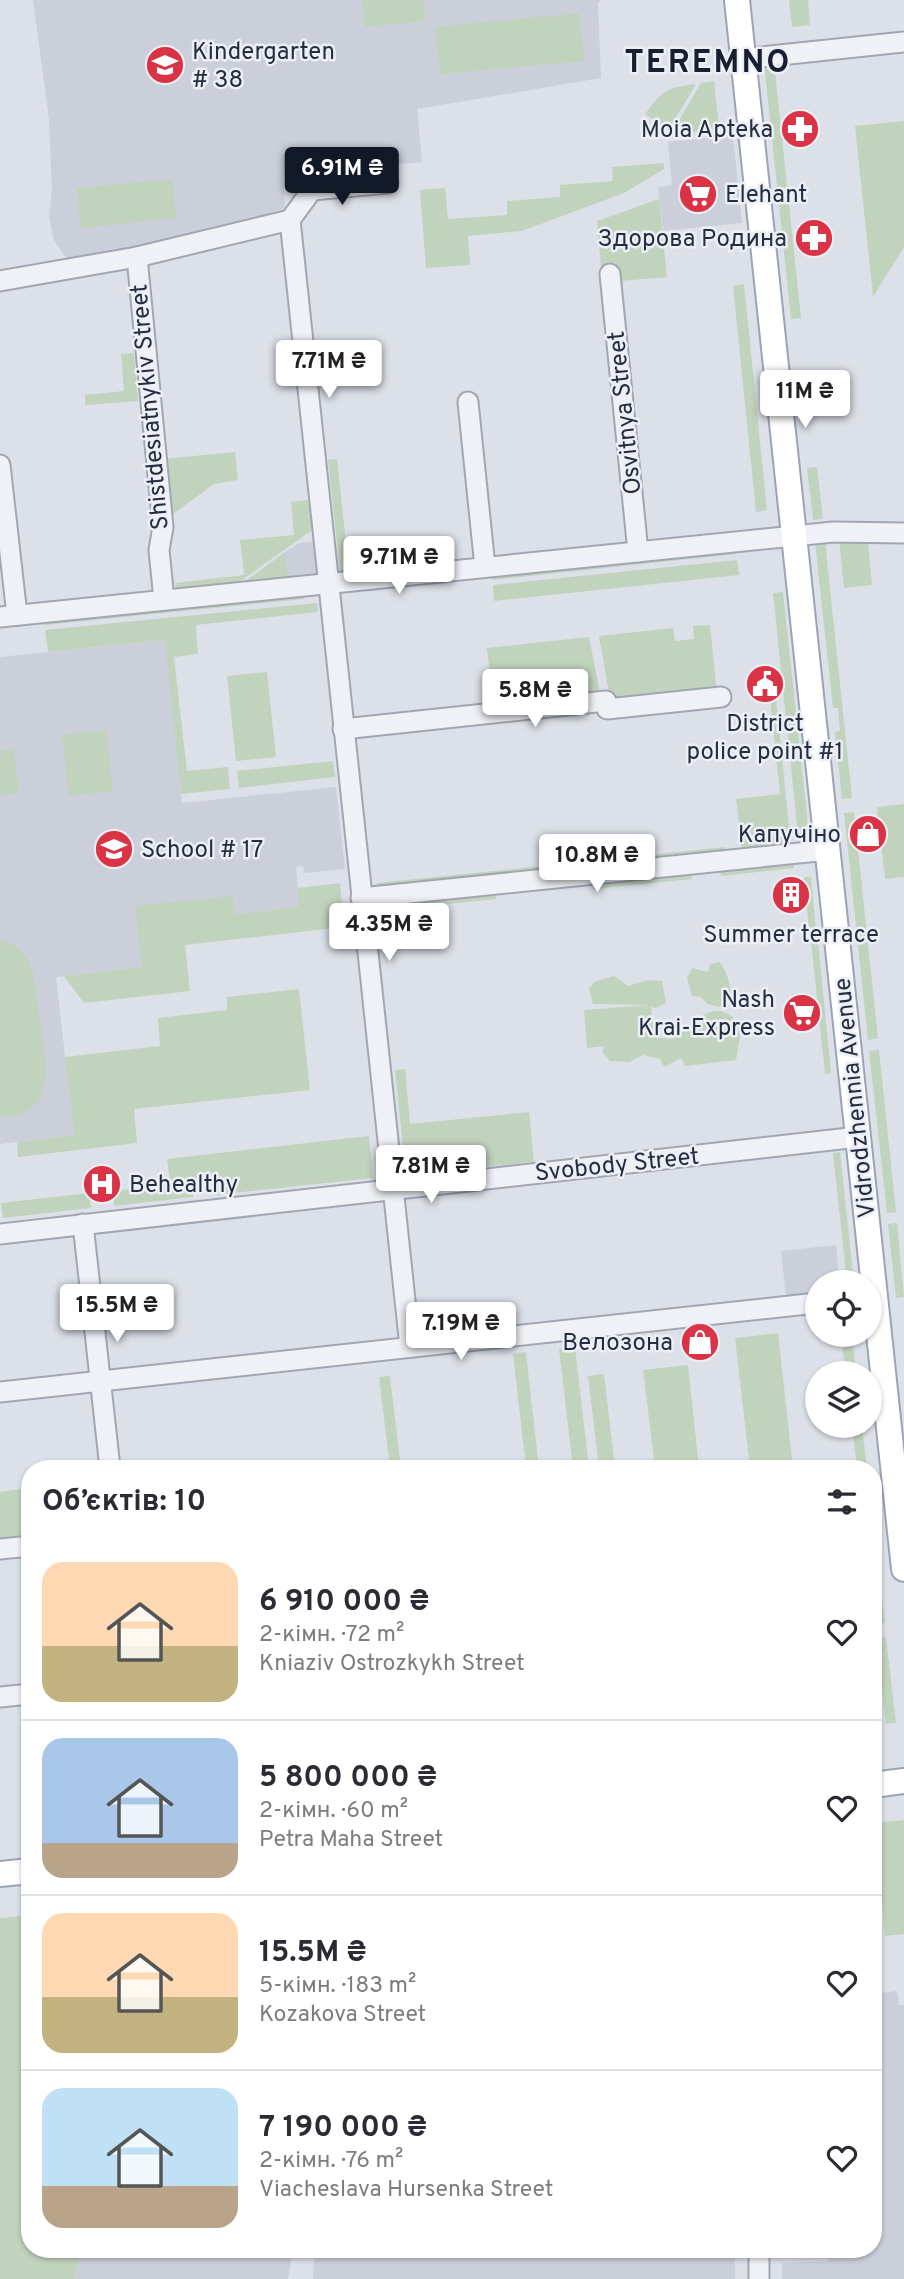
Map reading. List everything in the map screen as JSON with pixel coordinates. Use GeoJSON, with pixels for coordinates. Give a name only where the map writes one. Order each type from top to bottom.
{"type":"FeatureCollection","features":[{"type":"Feature","properties":{"kind":"main road","name":"Vidrodzhennia Avenue"},"geometry":{"type":"LineString","coordinates":[[737,0],[858,1137],[870,1270]]}},
{"type":"Feature","properties":{"kind":"main road","name":"Vidrodzhennia Avenue"},"geometry":{"type":"LineString","coordinates":[[878,1347],[904,1569]]}},
{"type":"Feature","properties":{"kind":"main road"},"geometry":{"type":"LineString","coordinates":[[882,1783],[904,1781]]}},
{"type":"Feature","properties":{"kind":"main road"},"geometry":{"type":"LineString","coordinates":[[0,1874],[21,1872]]}},
{"type":"Feature","properties":{"kind":"street"},"geometry":{"type":"LineString","coordinates":[[742,59],[904,42]]}},
{"type":"Feature","properties":{"kind":"street"},"geometry":{"type":"LineString","coordinates":[[0,281],[136,257],[290,220],[312,190],[388,183]]}},
{"type":"Feature","properties":{"kind":"street"},"geometry":{"type":"LineString","coordinates":[[290,220],[410,1347]]}},
{"type":"Feature","properties":{"kind":"street","name":"Shistdesiatnykiv Street"},"geometry":{"type":"LineString","coordinates":[[136,257],[163,527],[159,550],[164,600]]}},
{"type":"Feature","properties":{"kind":"street","name":"Osvitnya Street"},"geometry":{"type":"LineString","coordinates":[[610,274],[638,552]]}},
{"type":"Feature","properties":{"kind":"street"},"geometry":{"type":"LineString","coordinates":[[468,402],[485,567]]}},
{"type":"Feature","properties":{"kind":"street"},"geometry":{"type":"LineString","coordinates":[[0,466],[8,616],[832,532],[904,533]]}},
{"type":"Feature","properties":{"kind":"street"},"geometry":{"type":"LineString","coordinates":[[343,729],[606,701],[607,709],[721,697]]}},
{"type":"Feature","properties":{"kind":"street"},"geometry":{"type":"LineString","coordinates":[[361,898],[828,850]]}},
{"type":"Feature","properties":{"kind":"street","name":"Svobody Street"},"geometry":{"type":"LineString","coordinates":[[0,1234],[858,1137]]}},
{"type":"Feature","properties":{"kind":"street"},"geometry":{"type":"LineString","coordinates":[[83,1224],[109,1460]]}},
{"type":"Feature","properties":{"kind":"street"},"geometry":{"type":"LineString","coordinates":[[0,1392],[805,1304]]}},
{"type":"Feature","properties":{"kind":"street"},"geometry":{"type":"LineString","coordinates":[[0,1549],[21,1547]]}},
{"type":"Feature","properties":{"kind":"street"},"geometry":{"type":"LineString","coordinates":[[0,1697],[21,1695]]}},
{"type":"Feature","properties":{"kind":"street"},"geometry":{"type":"LineString","coordinates":[[759,2258],[759,2279]]}},
{"type":"Feature","properties":{"kind":"shaded area"},"geometry":{"type":"Polygon","coordinates":[[[33,0],[601,0],[598,3],[601,78],[417,109],[422,162],[283,175],[285,208],[206,235],[68,260],[54,241],[49,217],[52,190],[49,119],[33,0]]]}},
{"type":"Feature","properties":{"kind":"shaded area"},"geometry":{"type":"Polygon","coordinates":[[[733,135],[742,223],[663,231],[658,187],[672,185],[668,142],[733,135]]]}},
{"type":"Feature","properties":{"kind":"shaded area"},"geometry":{"type":"Polygon","coordinates":[[[313,541],[317,578],[288,582],[285,552],[299,543],[313,541]]]}},
{"type":"Feature","properties":{"kind":"shaded area","name":"School # 17"},"geometry":{"type":"Polygon","coordinates":[[[166,640],[182,803],[336,787],[345,869],[304,873],[303,866],[296,867],[300,907],[235,914],[233,896],[142,967],[56,977],[74,1135],[0,1144],[0,657],[166,640]]]}},
{"type":"Feature","properties":{"kind":"shaded area"},"geometry":{"type":"Polygon","coordinates":[[[836,1245],[839,1270],[805,1270],[805,1294],[786,1296],[781,1251],[836,1245]]]}},
{"type":"Feature","properties":{"kind":"shaded area"},"geometry":{"type":"Polygon","coordinates":[[[897,1991],[899,2005],[904,2005],[904,2279],[782,2279],[782,2263],[828,2261],[828,2258],[882,2258],[882,1993],[897,1991]]]}},
{"type":"Feature","properties":{"kind":"shaded area"},"geometry":{"type":"Polygon","coordinates":[[[78,2258],[292,2258],[288,2279],[75,2279],[78,2258]]]}},
{"type":"Feature","properties":{"kind":"shaded area"},"geometry":{"type":"Polygon","coordinates":[[[314,2258],[735,2258],[735,2279],[313,2279],[314,2258]]]}},
{"type":"Feature","properties":{"kind":"green space"},"geometry":{"type":"Polygon","coordinates":[[[362,0],[423,0],[425,21],[365,27],[362,0]]]}},
{"type":"Feature","properties":{"kind":"green space"},"geometry":{"type":"Polygon","coordinates":[[[789,0],[808,0],[810,25],[792,27],[789,0]]]}},
{"type":"Feature","properties":{"kind":"green space"},"geometry":{"type":"Polygon","coordinates":[[[579,13],[584,61],[440,74],[435,27],[579,13]]]}},
{"type":"Feature","properties":{"kind":"green space"},"geometry":{"type":"Polygon","coordinates":[[[774,62],[801,318],[791,319],[764,63],[774,62]]]}},
{"type":"Feature","properties":{"kind":"green space"},"geometry":{"type":"Polygon","coordinates":[[[714,81],[719,129],[671,134],[701,83],[714,81]]]}},
{"type":"Feature","properties":{"kind":"green space"},"geometry":{"type":"Polygon","coordinates":[[[696,84],[669,129],[645,114],[666,92],[696,84]]]}},
{"type":"Feature","properties":{"kind":"green space"},"geometry":{"type":"Polygon","coordinates":[[[904,121],[904,247],[873,297],[855,126],[904,121]]]}},
{"type":"Feature","properties":{"kind":"green space"},"geometry":{"type":"Polygon","coordinates":[[[664,163],[664,169],[624,193],[522,231],[468,236],[470,265],[426,268],[420,190],[445,188],[448,219],[507,215],[507,201],[560,197],[560,185],[613,181],[612,167],[664,163]]]}},
{"type":"Feature","properties":{"kind":"green space"},"geometry":{"type":"Polygon","coordinates":[[[172,179],[176,218],[80,228],[77,188],[172,179]]]}},
{"type":"Feature","properties":{"kind":"green space"},"geometry":{"type":"Polygon","coordinates":[[[659,199],[667,277],[620,281],[619,265],[601,267],[597,221],[659,199]]]}},
{"type":"Feature","properties":{"kind":"green space"},"geometry":{"type":"Polygon","coordinates":[[[744,284],[767,510],[756,512],[733,286],[744,284]]]}},
{"type":"Feature","properties":{"kind":"green space"},"geometry":{"type":"Polygon","coordinates":[[[134,353],[138,401],[85,405],[85,395],[124,391],[121,354],[134,353]]]}},
{"type":"Feature","properties":{"kind":"green space"},"geometry":{"type":"Polygon","coordinates":[[[235,452],[238,480],[214,484],[169,517],[163,459],[235,452]]]}},
{"type":"Feature","properties":{"kind":"green space"},"geometry":{"type":"Polygon","coordinates":[[[337,459],[349,571],[340,572],[328,460],[337,459]]]}},
{"type":"Feature","properties":{"kind":"green space"},"geometry":{"type":"Polygon","coordinates":[[[817,467],[823,519],[813,520],[807,468],[817,467]]]}},
{"type":"Feature","properties":{"kind":"green space"},"geometry":{"type":"Polygon","coordinates":[[[309,500],[312,530],[238,583],[176,590],[175,583],[244,575],[240,540],[294,535],[291,502],[309,500]]]}},
{"type":"Feature","properties":{"kind":"green space"},"geometry":{"type":"Polygon","coordinates":[[[839,539],[868,540],[872,585],[844,588],[839,539]]]}},
{"type":"Feature","properties":{"kind":"green space"},"geometry":{"type":"Polygon","coordinates":[[[825,541],[852,798],[842,799],[835,732],[840,731],[838,708],[833,708],[815,542],[825,541]]]}},
{"type":"Feature","properties":{"kind":"green space"},"geometry":{"type":"Polygon","coordinates":[[[736,548],[736,554],[492,580],[491,574],[736,548]]]}},
{"type":"Feature","properties":{"kind":"green space"},"geometry":{"type":"Polygon","coordinates":[[[285,552],[288,578],[244,582],[285,552]]]}},
{"type":"Feature","properties":{"kind":"green space"},"geometry":{"type":"Polygon","coordinates":[[[737,560],[739,575],[494,601],[493,585],[737,560]]]}},
{"type":"Feature","properties":{"kind":"green space"},"geometry":{"type":"Polygon","coordinates":[[[783,592],[809,834],[798,835],[773,593],[783,592]]]}},
{"type":"Feature","properties":{"kind":"green space"},"geometry":{"type":"Polygon","coordinates":[[[303,593],[304,599],[44,625],[44,619],[303,593]]]}},
{"type":"Feature","properties":{"kind":"green space"},"geometry":{"type":"Polygon","coordinates":[[[317,603],[318,612],[196,625],[198,654],[174,657],[187,771],[228,767],[230,789],[181,794],[165,640],[48,652],[45,630],[317,603]]]}},
{"type":"Feature","properties":{"kind":"green space"},"geometry":{"type":"Polygon","coordinates":[[[710,625],[717,693],[611,704],[599,636],[673,628],[675,641],[694,639],[693,626],[710,625]]]}},
{"type":"Feature","properties":{"kind":"green space"},"geometry":{"type":"Polygon","coordinates":[[[589,637],[601,698],[494,709],[487,648],[589,637]]]}},
{"type":"Feature","properties":{"kind":"green space"},"geometry":{"type":"Polygon","coordinates":[[[267,672],[276,757],[236,761],[227,676],[267,672]]]}},
{"type":"Feature","properties":{"kind":"green space"},"geometry":{"type":"Polygon","coordinates":[[[770,697],[776,697],[791,847],[742,851],[736,799],[780,794],[770,697]]]}},
{"type":"Feature","properties":{"kind":"green space"},"geometry":{"type":"Polygon","coordinates":[[[106,730],[113,791],[69,796],[62,735],[106,730]]]}},
{"type":"Feature","properties":{"kind":"green space"},"geometry":{"type":"Polygon","coordinates":[[[14,749],[19,793],[0,795],[0,751],[14,749]]]}},
{"type":"Feature","properties":{"kind":"green space"},"geometry":{"type":"Polygon","coordinates":[[[333,761],[335,777],[239,788],[237,771],[333,761]]]}},
{"type":"Feature","properties":{"kind":"green space"},"geometry":{"type":"Polygon","coordinates":[[[904,804],[904,877],[885,879],[877,807],[904,804]]]}},
{"type":"Feature","properties":{"kind":"green space"},"geometry":{"type":"Polygon","coordinates":[[[854,812],[878,1038],[868,1040],[844,813],[854,812]]]}},
{"type":"Feature","properties":{"kind":"green space"},"geometry":{"type":"Polygon","coordinates":[[[725,847],[726,853],[377,889],[377,883],[725,847]]]}},
{"type":"Feature","properties":{"kind":"green space"},"geometry":{"type":"Polygon","coordinates":[[[793,859],[794,868],[721,876],[720,867],[793,859]]]}},
{"type":"Feature","properties":{"kind":"green space"},"geometry":{"type":"Polygon","coordinates":[[[691,870],[692,879],[593,889],[593,880],[691,870]]]}},
{"type":"Feature","properties":{"kind":"green space"},"geometry":{"type":"Polygon","coordinates":[[[804,877],[811,877],[816,930],[809,930],[804,877]]]}},
{"type":"Feature","properties":{"kind":"green space"},"geometry":{"type":"Polygon","coordinates":[[[340,883],[344,927],[185,945],[190,991],[84,1003],[64,976],[142,967],[135,906],[233,896],[235,914],[299,907],[298,888],[340,883]]]}},
{"type":"Feature","properties":{"kind":"green space"},"geometry":{"type":"Polygon","coordinates":[[[495,891],[496,899],[372,912],[371,904],[495,891]]]}},
{"type":"Feature","properties":{"kind":"green space"},"geometry":{"type":"Polygon","coordinates":[[[0,940],[21,951],[32,968],[44,1047],[45,1081],[41,1095],[33,1107],[20,1114],[0,1117],[0,940]]]}},
{"type":"Feature","properties":{"kind":"green space"},"geometry":{"type":"Polygon","coordinates":[[[811,941],[818,941],[831,1073],[825,1074],[811,941]]]}},
{"type":"Feature","properties":{"kind":"green space"},"geometry":{"type":"Polygon","coordinates":[[[719,962],[727,974],[731,1001],[719,1007],[707,1004],[701,997],[692,996],[687,978],[692,968],[708,972],[710,964],[719,962]]]}},
{"type":"Feature","properties":{"kind":"green space"},"geometry":{"type":"Polygon","coordinates":[[[614,976],[628,986],[648,980],[662,981],[666,1003],[656,1008],[651,1007],[654,1037],[673,1039],[707,1013],[723,1012],[731,1016],[741,1030],[736,1060],[685,1066],[681,1058],[664,1067],[660,1059],[643,1055],[629,1062],[610,1061],[602,1052],[605,1046],[587,1048],[584,1010],[648,1005],[593,1004],[589,989],[594,982],[614,976]]]}},
{"type":"Feature","properties":{"kind":"green space"},"geometry":{"type":"Polygon","coordinates":[[[299,989],[310,1090],[134,1109],[137,1143],[18,1157],[17,1142],[74,1135],[65,1057],[160,1046],[158,1018],[227,1010],[227,997],[299,989]]]}},
{"type":"Feature","properties":{"kind":"green space"},"geometry":{"type":"Polygon","coordinates":[[[879,1050],[896,1212],[887,1213],[869,1051],[879,1050]]]}},
{"type":"Feature","properties":{"kind":"green space"},"geometry":{"type":"Polygon","coordinates":[[[405,1069],[410,1124],[529,1112],[534,1162],[415,1174],[405,1167],[395,1070],[405,1069]]]}},
{"type":"Feature","properties":{"kind":"green space"},"geometry":{"type":"Polygon","coordinates":[[[369,1136],[373,1178],[215,1195],[214,1188],[193,1191],[193,1197],[114,1206],[113,1191],[170,1184],[167,1159],[369,1136]]]}},
{"type":"Feature","properties":{"kind":"green space"},"geometry":{"type":"Polygon","coordinates":[[[840,1152],[853,1270],[846,1270],[833,1153],[840,1152]]]}},
{"type":"Feature","properties":{"kind":"green space"},"geometry":{"type":"Polygon","coordinates":[[[89,1193],[91,1208],[3,1218],[1,1203],[89,1193]]]}},
{"type":"Feature","properties":{"kind":"green space"},"geometry":{"type":"Polygon","coordinates":[[[897,1223],[904,1297],[896,1298],[888,1224],[897,1223]]]}},
{"type":"Feature","properties":{"kind":"green space"},"geometry":{"type":"Polygon","coordinates":[[[778,1333],[792,1460],[749,1460],[735,1338],[778,1333]]]}},
{"type":"Feature","properties":{"kind":"green space"},"geometry":{"type":"Polygon","coordinates":[[[575,1347],[588,1460],[572,1460],[559,1349],[575,1347]]]}},
{"type":"Feature","properties":{"kind":"green space"},"geometry":{"type":"Polygon","coordinates":[[[843,1347],[853,1347],[855,1361],[844,1361],[843,1347]]]}},
{"type":"Feature","properties":{"kind":"green space"},"geometry":{"type":"Polygon","coordinates":[[[526,1352],[538,1460],[525,1460],[513,1354],[526,1352]]]}},
{"type":"Feature","properties":{"kind":"green space"},"geometry":{"type":"Polygon","coordinates":[[[688,1365],[698,1460],[654,1460],[643,1370],[688,1365]]]}},
{"type":"Feature","properties":{"kind":"green space"},"geometry":{"type":"Polygon","coordinates":[[[604,1374],[614,1460],[598,1460],[588,1376],[604,1374]]]}},
{"type":"Feature","properties":{"kind":"green space"},"geometry":{"type":"Polygon","coordinates":[[[390,1376],[400,1460],[389,1460],[379,1377],[390,1376]]]}},
{"type":"Feature","properties":{"kind":"green space"},"geometry":{"type":"Polygon","coordinates":[[[853,1438],[863,1438],[866,1460],[856,1460],[853,1438]]]}},
{"type":"Feature","properties":{"kind":"green space"},"geometry":{"type":"Polygon","coordinates":[[[21,1489],[21,1542],[0,1544],[0,1492],[21,1489]]]}},
{"type":"Feature","properties":{"kind":"green space"},"geometry":{"type":"Polygon","coordinates":[[[882,1600],[885,1623],[882,1624],[882,1600]]]}},
{"type":"Feature","properties":{"kind":"green space"},"geometry":{"type":"Polygon","coordinates":[[[882,1637],[886,1637],[896,1723],[886,1724],[882,1690],[882,1637]]]}},
{"type":"Feature","properties":{"kind":"green space"},"geometry":{"type":"Polygon","coordinates":[[[904,1820],[904,1934],[885,1936],[882,1902],[882,1822],[904,1820]]]}},
{"type":"Feature","properties":{"kind":"green space"},"geometry":{"type":"Polygon","coordinates":[[[21,1916],[21,2258],[78,2258],[75,2279],[0,2279],[0,1918],[21,1916]]]}},
{"type":"Feature","properties":{"kind":"place","name":"Kindergarten # 38"},"geometry":{"type":"Point","coordinates":[165,65]}},
{"type":"Feature","properties":{"kind":"place","name":"Moia Apteka"},"geometry":{"type":"Point","coordinates":[800,129]}},
{"type":"Feature","properties":{"kind":"place","name":"Elehant"},"geometry":{"type":"Point","coordinates":[698,194]}},
{"type":"Feature","properties":{"kind":"place","name":"Здорова Родина"},"geometry":{"type":"Point","coordinates":[814,238]}},
{"type":"Feature","properties":{"kind":"place","name":"District police point #1"},"geometry":{"type":"Point","coordinates":[765,684]}},
{"type":"Feature","properties":{"kind":"place","name":"Капучіно"},"geometry":{"type":"Point","coordinates":[868,834]}},
{"type":"Feature","properties":{"kind":"place","name":"School # 17"},"geometry":{"type":"Point","coordinates":[114,849]}},
{"type":"Feature","properties":{"kind":"place","name":"Summer terrace"},"geometry":{"type":"Point","coordinates":[791,895]}},
{"type":"Feature","properties":{"kind":"place","name":"Nash Krai-Express"},"geometry":{"type":"Point","coordinates":[802,1013]}},
{"type":"Feature","properties":{"kind":"place","name":"Behealthy"},"geometry":{"type":"Point","coordinates":[102,1184]}},
{"type":"Feature","properties":{"kind":"place","name":"Велозона"},"geometry":{"type":"Point","coordinates":[700,1342]}},
{"type":"Feature","properties":{"kind":"district","name":"TEREMNO"},"geometry":{"type":"Point","coordinates":[708,61]}}]}
